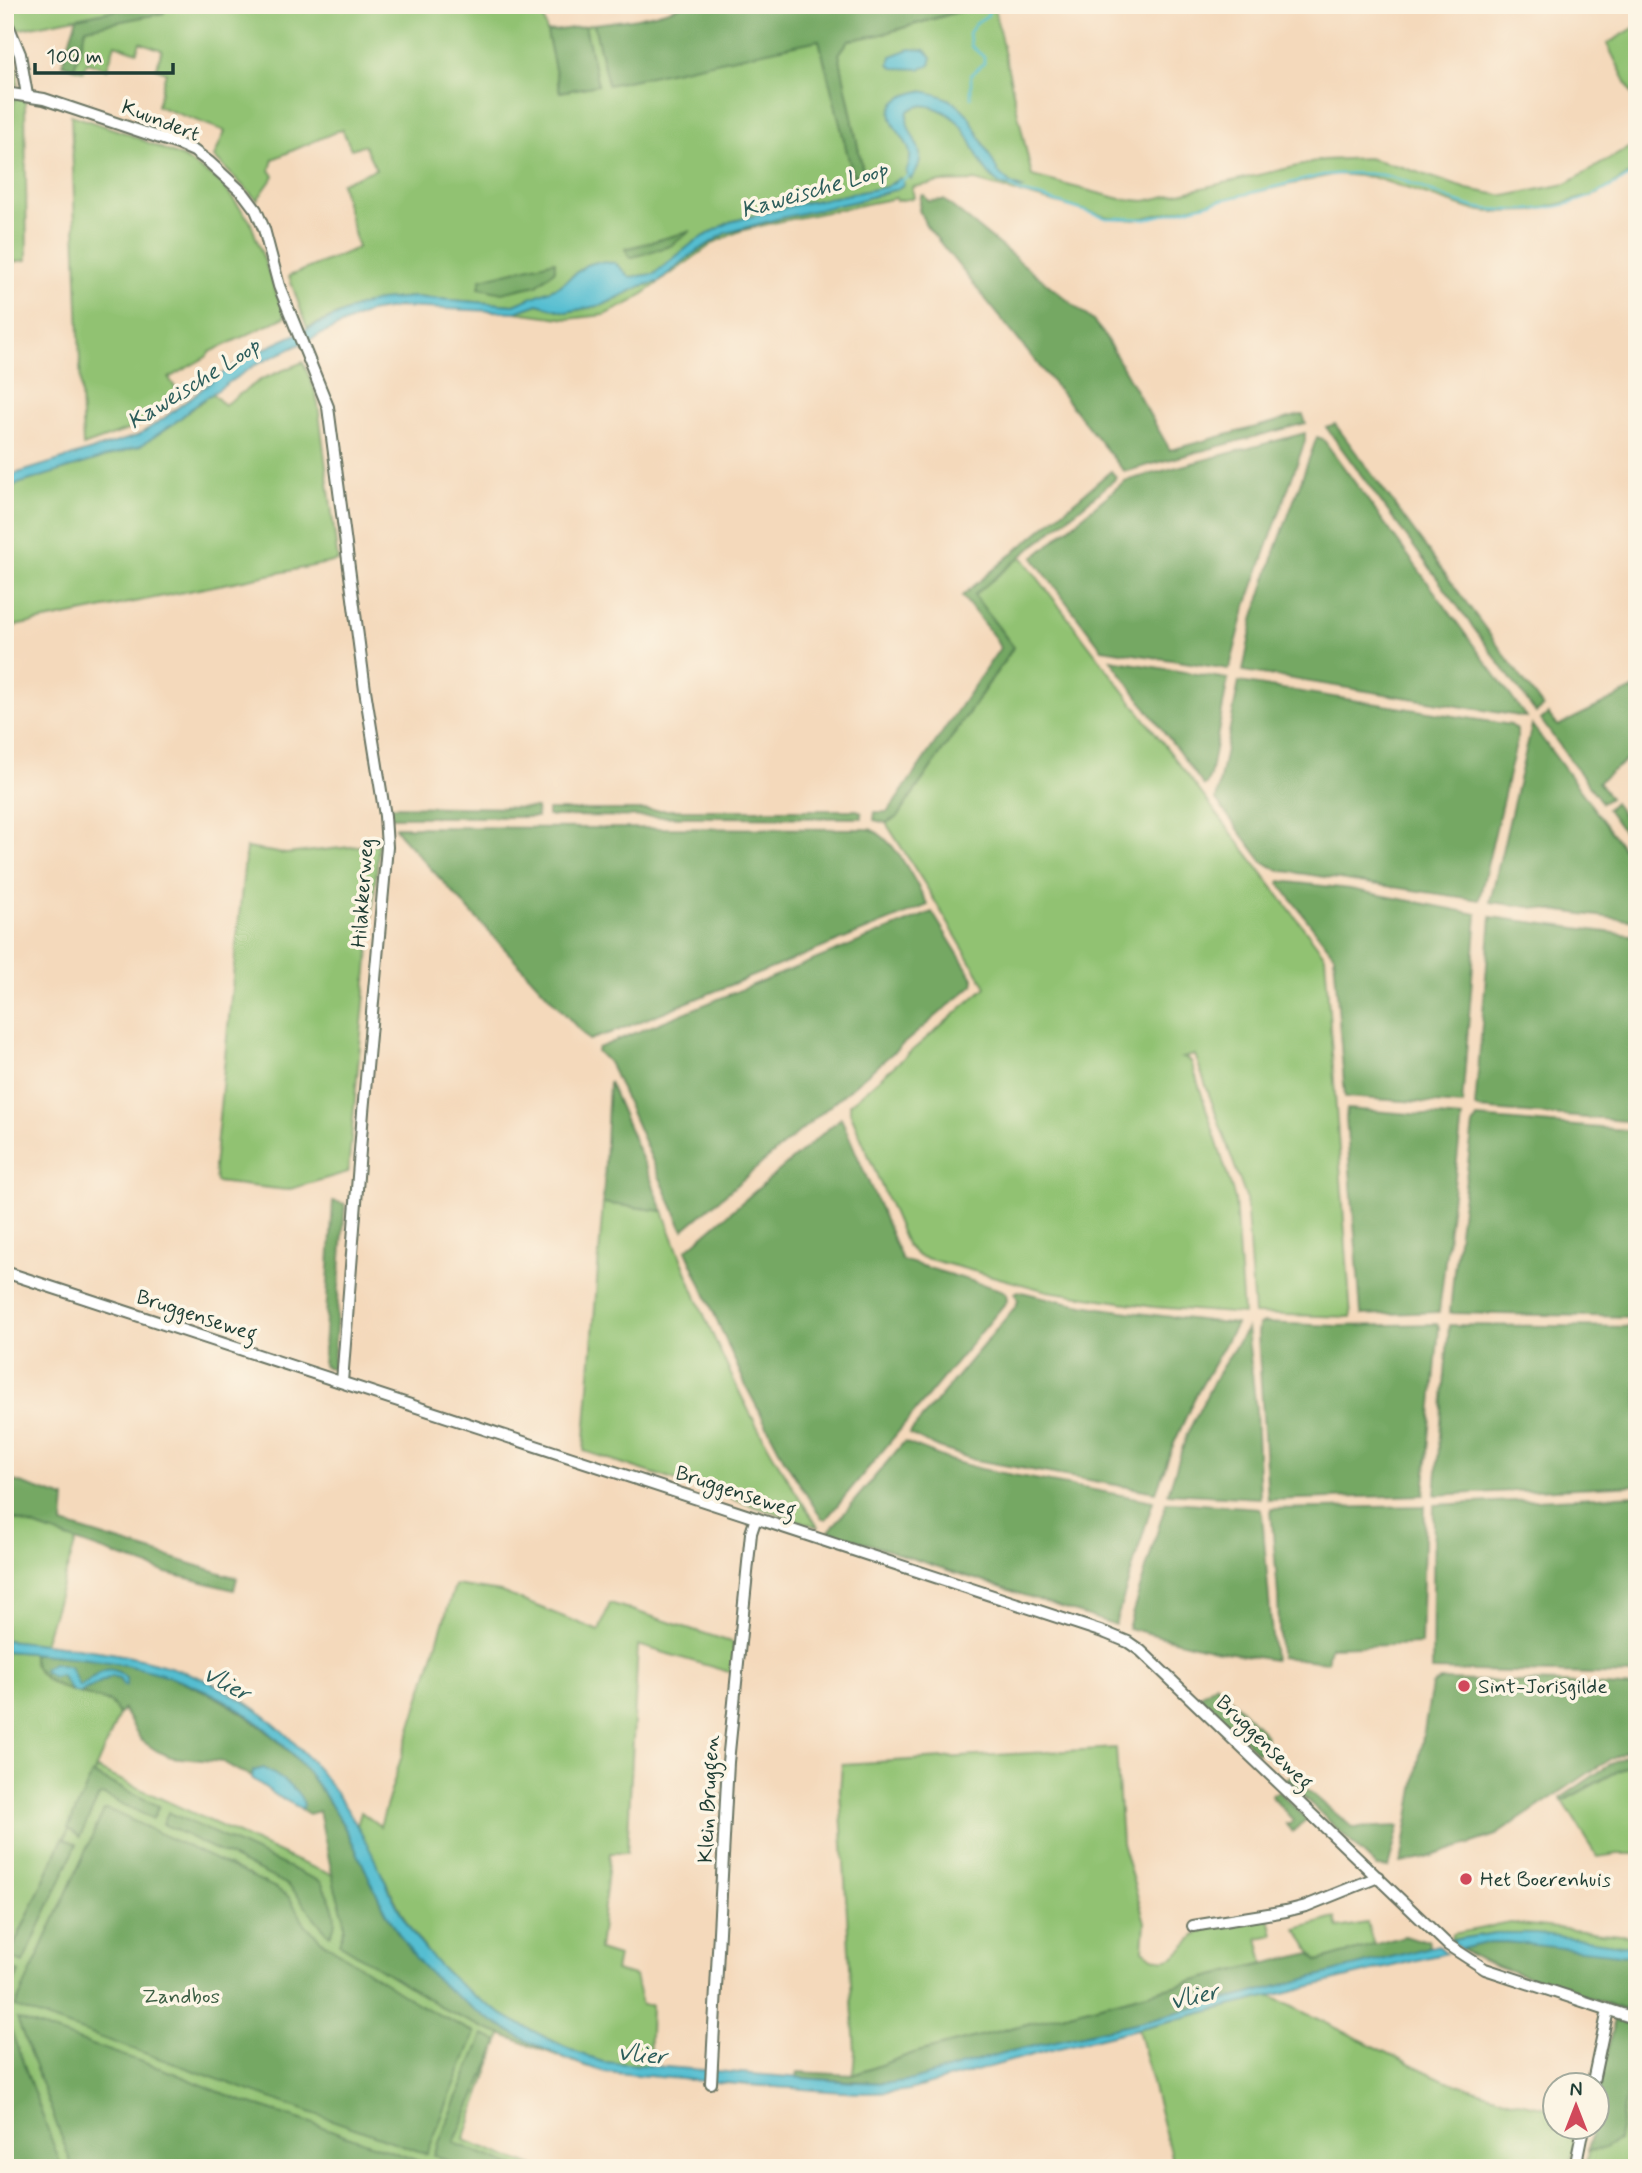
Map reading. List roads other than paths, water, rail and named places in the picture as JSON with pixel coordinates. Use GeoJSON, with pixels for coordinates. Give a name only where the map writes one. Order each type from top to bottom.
{"type":"FeatureCollection","features":[{"type":"Feature","properties":{"kind":"street"},"geometry":{"type":"LineString","coordinates":[[5,18],[20,54],[27,95]]}},
{"type":"Feature","properties":{"kind":"street","name":"Kuundert"},"geometry":{"type":"LineString","coordinates":[[5,93],[27,95],[178,144],[209,162],[244,194],[256,210],[264,229],[279,286],[300,337]]}},
{"type":"Feature","properties":{"kind":"street","name":"Hilakkerweg"},"geometry":{"type":"LineString","coordinates":[[300,337],[328,407],[387,847],[342,1382]]}},
{"type":"Feature","properties":{"kind":"street","name":"Bruggenseweg"},"geometry":{"type":"LineString","coordinates":[[5,1272],[1128,1642],[1141,1651],[1448,1945],[1485,1969],[1637,2019]]}},
{"type":"Feature","properties":{"kind":"street","name":"Klein Bruggen"},"geometry":{"type":"LineString","coordinates":[[711,2083],[728,1762],[751,1533],[756,1518]]}},
{"type":"Feature","properties":{"kind":"street"},"geometry":{"type":"LineString","coordinates":[[1193,1926],[1286,1911],[1382,1881],[1391,1873]]}},
{"type":"Feature","properties":{"kind":"street"},"geometry":{"type":"LineString","coordinates":[[1595,2072],[1608,2010]]}},
{"type":"Feature","properties":{"kind":"street"},"geometry":{"type":"LineString","coordinates":[[1575,2168],[1580,2142]]}},
{"type":"Feature","properties":{"kind":"water"},"geometry":{"type":"Polygon","coordinates":[[[910,49],[925,50],[932,57],[930,65],[921,69],[893,68],[889,64],[891,56],[910,49]]]}},
{"type":"Feature","properties":{"kind":"water"},"geometry":{"type":"Polygon","coordinates":[[[920,91],[934,93],[958,105],[968,115],[999,173],[1011,184],[1024,189],[998,183],[982,164],[959,123],[950,115],[926,106],[908,111],[909,128],[920,158],[918,168],[911,179],[906,172],[910,159],[909,150],[891,119],[890,112],[900,98],[920,91]]]}},
{"type":"Feature","properties":{"kind":"water"},"geometry":{"type":"Polygon","coordinates":[[[900,178],[904,184],[897,189],[726,233],[691,255],[658,282],[641,286],[603,305],[566,312],[538,304],[516,312],[399,307],[369,312],[255,365],[140,446],[5,488],[5,477],[137,436],[232,366],[356,307],[379,300],[414,297],[514,305],[560,286],[586,265],[597,262],[615,263],[630,277],[654,274],[694,242],[730,222],[799,204],[886,187],[900,178]]]}},
{"type":"Feature","properties":{"kind":"water"},"geometry":{"type":"Polygon","coordinates":[[[5,1640],[110,1653],[162,1665],[212,1683],[259,1712],[300,1749],[336,1793],[365,1840],[411,1930],[432,1958],[476,1997],[510,2019],[566,2048],[603,2062],[852,2082],[889,2083],[913,2080],[1003,2053],[1144,2021],[1438,1945],[1446,1953],[1039,2053],[909,2090],[880,2093],[836,2092],[605,2072],[555,2054],[503,2027],[478,2012],[434,1977],[396,1930],[350,1837],[323,1793],[290,1752],[252,1718],[207,1691],[158,1673],[108,1662],[5,1651],[5,1640]]]}},
{"type":"Feature","properties":{"kind":"water"},"geometry":{"type":"Polygon","coordinates":[[[53,1663],[70,1667],[79,1686],[102,1672],[113,1670],[126,1678],[126,1686],[119,1678],[112,1676],[79,1693],[72,1691],[61,1675],[53,1677],[43,1671],[53,1663]]]}},
{"type":"Feature","properties":{"kind":"water"},"geometry":{"type":"Polygon","coordinates":[[[264,1768],[298,1793],[304,1805],[302,1809],[277,1796],[252,1778],[253,1771],[264,1768]]]}},
{"type":"Feature","properties":{"kind":"water"},"geometry":{"type":"Polygon","coordinates":[[[1496,1933],[1535,1933],[1637,1947],[1637,1956],[1507,1942],[1490,1942],[1461,1949],[1451,1940],[1496,1933]]]}},
{"type":"Feature","properties":{"kind":"waterway"},"geometry":{"type":"LineString","coordinates":[[971,98],[971,75],[984,63],[984,57],[971,46],[969,33],[977,22],[988,15],[988,10]]}},
{"type":"Feature","properties":{"kind":"waterway","name":"Kaweische Loop"},"geometry":{"type":"LineString","coordinates":[[1011,187],[1022,193],[1106,218],[1146,219],[1323,175],[1367,173],[1394,178],[1477,208],[1525,210],[1559,206],[1590,197],[1637,171]]}},
{"type":"Feature","properties":{"kind":"waterway","name":"Kaweische Loop"},"geometry":{"type":"LineString","coordinates":[[900,182],[911,174]]}},
{"type":"Feature","properties":{"kind":"place","name":"Sint-Jorisgilde"},"geometry":{"type":"Point","coordinates":[1464,1686]}},
{"type":"Feature","properties":{"kind":"place","name":"Het Boerenhuis"},"geometry":{"type":"Point","coordinates":[1466,1879]}},
{"type":"Feature","properties":{"kind":"water label","name":"Vlier"},"geometry":{"type":"Point","coordinates":[227,1683]}},
{"type":"Feature","properties":{"kind":"water label","name":"Vlier"},"geometry":{"type":"Point","coordinates":[1194,1996]}},
{"type":"Feature","properties":{"kind":"water label","name":"Vlier"},"geometry":{"type":"Point","coordinates":[642,2054]}},
{"type":"Feature","properties":{"kind":"park label","name":"Zandbos"},"geometry":{"type":"Point","coordinates":[181,1996]}}]}
